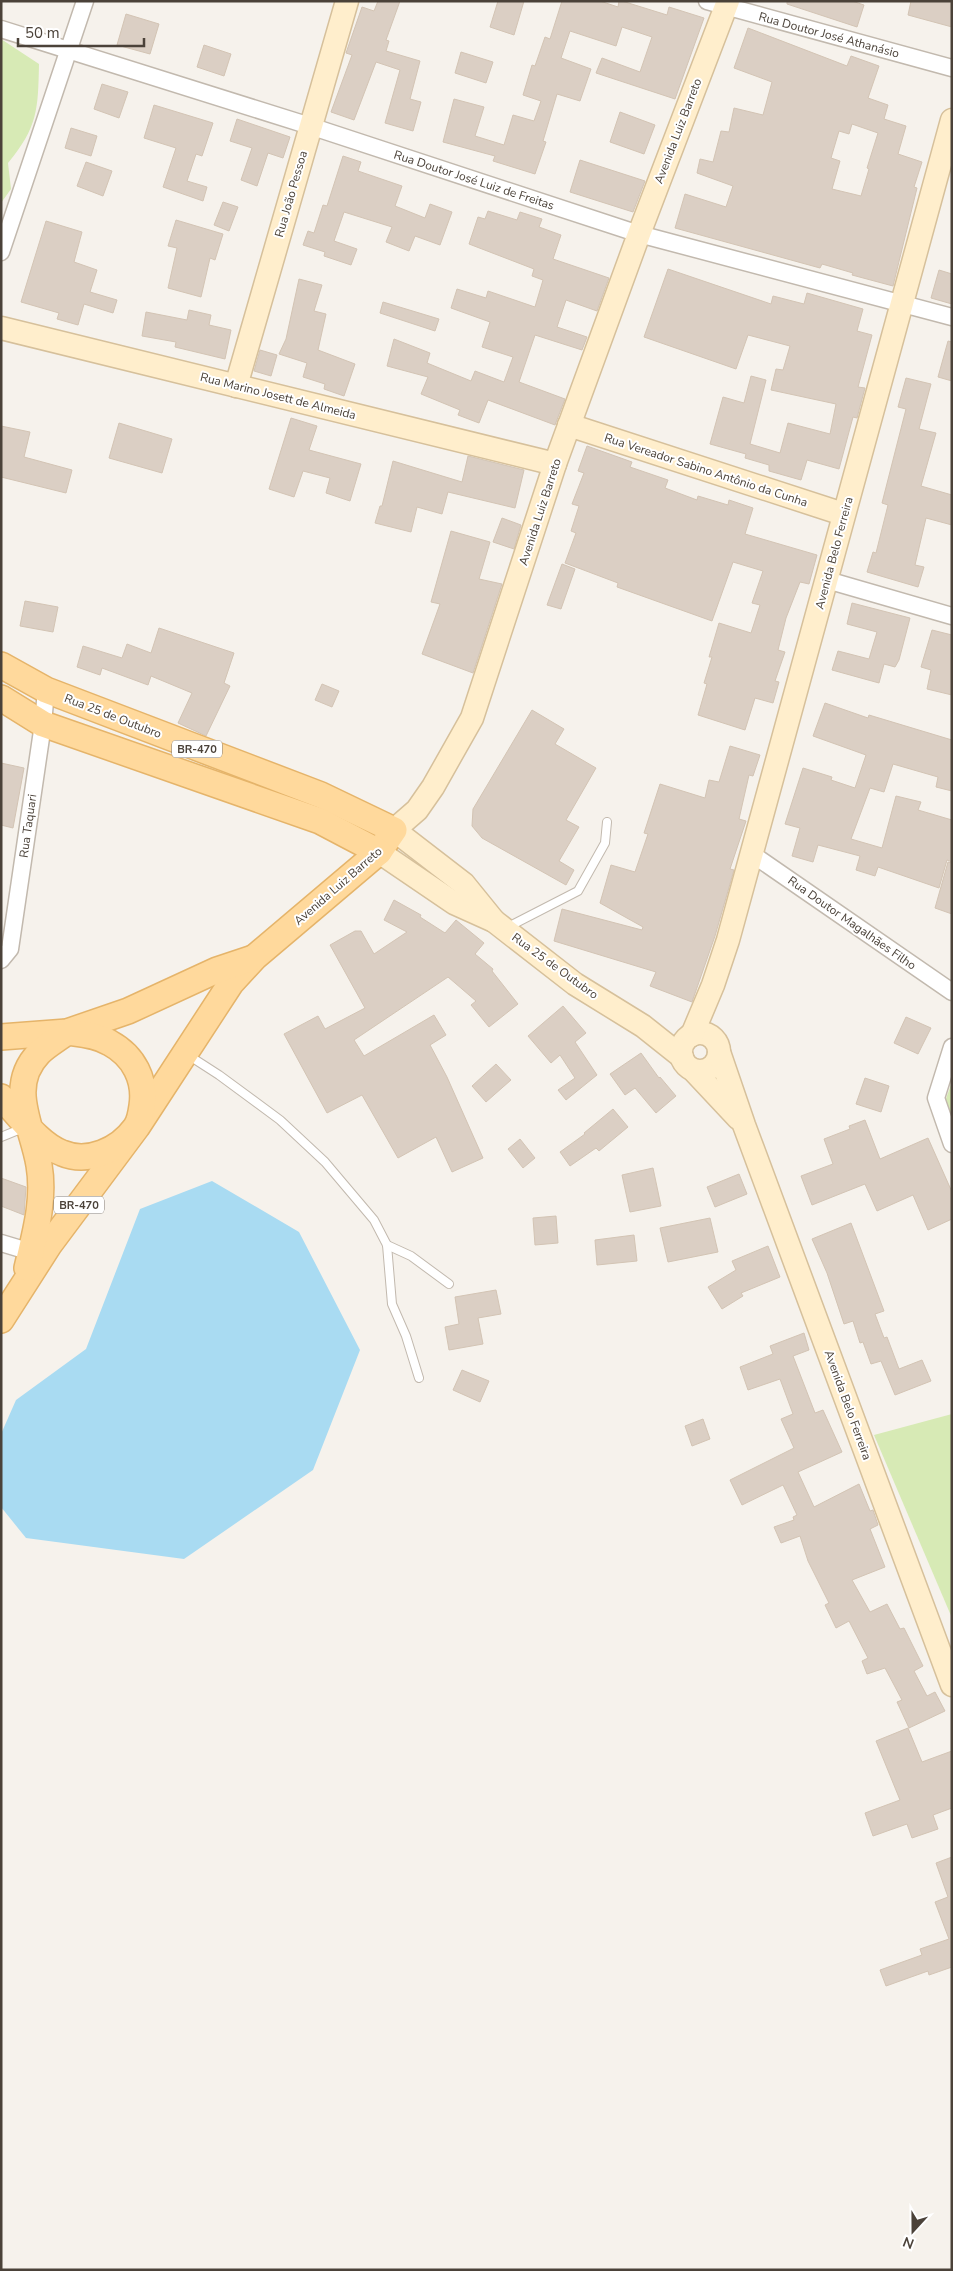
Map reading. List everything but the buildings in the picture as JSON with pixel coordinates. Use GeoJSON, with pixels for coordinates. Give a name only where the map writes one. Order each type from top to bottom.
{"type":"FeatureCollection","features":[{"type":"Feature","properties":{"kind":"main road","name":"Rua João Pessoa"},"geometry":{"type":"LineString","coordinates":[[236,386],[347,1]]}},
{"type":"Feature","properties":{"kind":"main road","name":"Avenida Luiz Barreto"},"geometry":{"type":"LineString","coordinates":[[255,957],[379,852],[394,830],[417,810],[433,787],[472,718],[555,464],[639,234],[720,3]]}},
{"type":"Feature","properties":{"kind":"main road","name":"Avenida Belo Ferreira"},"geometry":{"type":"LineString","coordinates":[[744,1125],[689,1050],[713,985],[752,854],[827,580],[843,514],[952,120]]}},
{"type":"Feature","properties":{"kind":"main road","name":"Rua Marino Josett de Almeida"},"geometry":{"type":"LineString","coordinates":[[1,328],[555,464]]}},
{"type":"Feature","properties":{"kind":"main road","name":"Rua Vereador Sabino Antônio da Cunha"},"geometry":{"type":"LineString","coordinates":[[569,425],[843,514]]}},
{"type":"Feature","properties":{"kind":"main road","name":"Rua 25 de Outubro"},"geometry":{"type":"LineString","coordinates":[[1,665],[46,690],[321,795],[394,830]]}},
{"type":"Feature","properties":{"kind":"main road","name":"BR-470"},"geometry":{"type":"LineString","coordinates":[[1,698],[43,724],[320,821],[379,852]]}},
{"type":"Feature","properties":{"kind":"main road"},"geometry":{"type":"LineString","coordinates":[[394,830],[464,884],[499,925]]}},
{"type":"Feature","properties":{"kind":"main road"},"geometry":{"type":"LineString","coordinates":[[379,852],[454,903],[499,925]]}},
{"type":"Feature","properties":{"kind":"main road","name":"Rua 25 de Outubro"},"geometry":{"type":"LineString","coordinates":[[499,925],[575,984],[643,1026],[689,1050],[705,1034],[718,1047]]}},
{"type":"Feature","properties":{"kind":"main road","name":"BR-470"},"geometry":{"type":"LineString","coordinates":[[23,1285],[41,1196],[39,1166],[22,1100],[25,1075],[40,1053],[66,1032],[128,1011],[217,970],[255,957]]}},
{"type":"Feature","properties":{"kind":"main road","name":"BR-470"},"geometry":{"type":"LineString","coordinates":[[1,1320],[49,1244],[136,1127],[232,983],[255,957]]}},
{"type":"Feature","properties":{"kind":"main road","name":"Avenida Belo Ferreira"},"geometry":{"type":"LineString","coordinates":[[713,985],[718,1047],[744,1125],[952,1685]]}},
{"type":"Feature","properties":{"kind":"main road"},"geometry":{"type":"LineString","coordinates":[[1,1037],[66,1032],[95,1037],[109,1042],[120,1049],[131,1060],[138,1072],[142,1091],[141,1112],[136,1127],[118,1146],[107,1152],[79,1157],[67,1155],[49,1147],[1,1097]]}},
{"type":"Feature","properties":{"kind":"main road"},"geometry":{"type":"LineString","coordinates":[[689,1050],[702,1071],[710,1068],[717,1061],[718,1047]]}},
{"type":"Feature","properties":{"kind":"street"},"geometry":{"type":"LineString","coordinates":[[1,252],[85,1]]}},
{"type":"Feature","properties":{"kind":"street","name":"Rua Doutor José Athanásio"},"geometry":{"type":"LineString","coordinates":[[720,3],[952,68]]}},
{"type":"Feature","properties":{"kind":"street","name":"Rua Doutor José Luiz de Freitas"},"geometry":{"type":"LineString","coordinates":[[1,29],[310,126],[639,234],[902,302],[952,317]]}},
{"type":"Feature","properties":{"kind":"street"},"geometry":{"type":"LineString","coordinates":[[827,580],[952,616]]}},
{"type":"Feature","properties":{"kind":"street","name":"Rua Taquari"},"geometry":{"type":"LineString","coordinates":[[1,960],[10,949],[43,724],[46,690]]}},
{"type":"Feature","properties":{"kind":"street","name":"Rua Doutor Magalhães Filho"},"geometry":{"type":"LineString","coordinates":[[752,854],[952,992]]}},
{"type":"Feature","properties":{"kind":"street"},"geometry":{"type":"LineString","coordinates":[[952,1047],[936,1098],[952,1144]]}},
{"type":"Feature","properties":{"kind":"street"},"geometry":{"type":"LineString","coordinates":[[1,1243],[31,1252]]}},
{"type":"Feature","properties":{"kind":"lane"},"geometry":{"type":"LineString","coordinates":[[499,925],[578,891],[606,843],[608,822]]}},
{"type":"Feature","properties":{"kind":"lane"},"geometry":{"type":"LineString","coordinates":[[185,1052],[220,1075],[280,1120],[325,1162],[374,1220],[387,1245],[392,1304],[406,1336],[419,1378]]}},
{"type":"Feature","properties":{"kind":"lane"},"geometry":{"type":"LineString","coordinates":[[1,1137],[29,1126]]}},
{"type":"Feature","properties":{"kind":"lane"},"geometry":{"type":"LineString","coordinates":[[387,1245],[410,1256],[449,1284]]}},
{"type":"Feature","properties":{"kind":"green space"},"geometry":{"type":"Polygon","coordinates":[[[1,39],[39,64],[37,106],[31,128],[8,163],[11,189],[1,203],[1,39]]]}},
{"type":"Feature","properties":{"kind":"green space"},"geometry":{"type":"Polygon","coordinates":[[[952,1082],[952,1121],[944,1104],[952,1082]]]}},
{"type":"Feature","properties":{"kind":"green space"},"geometry":{"type":"Polygon","coordinates":[[[952,1414],[952,1618],[874,1435],[952,1414]]]}},
{"type":"Feature","properties":{"kind":"water"},"geometry":{"type":"Polygon","coordinates":[[[212,1181],[299,1232],[360,1350],[313,1470],[184,1559],[26,1538],[1,1507],[1,1434],[16,1400],[86,1349],[140,1209],[212,1181]]]}}]}
